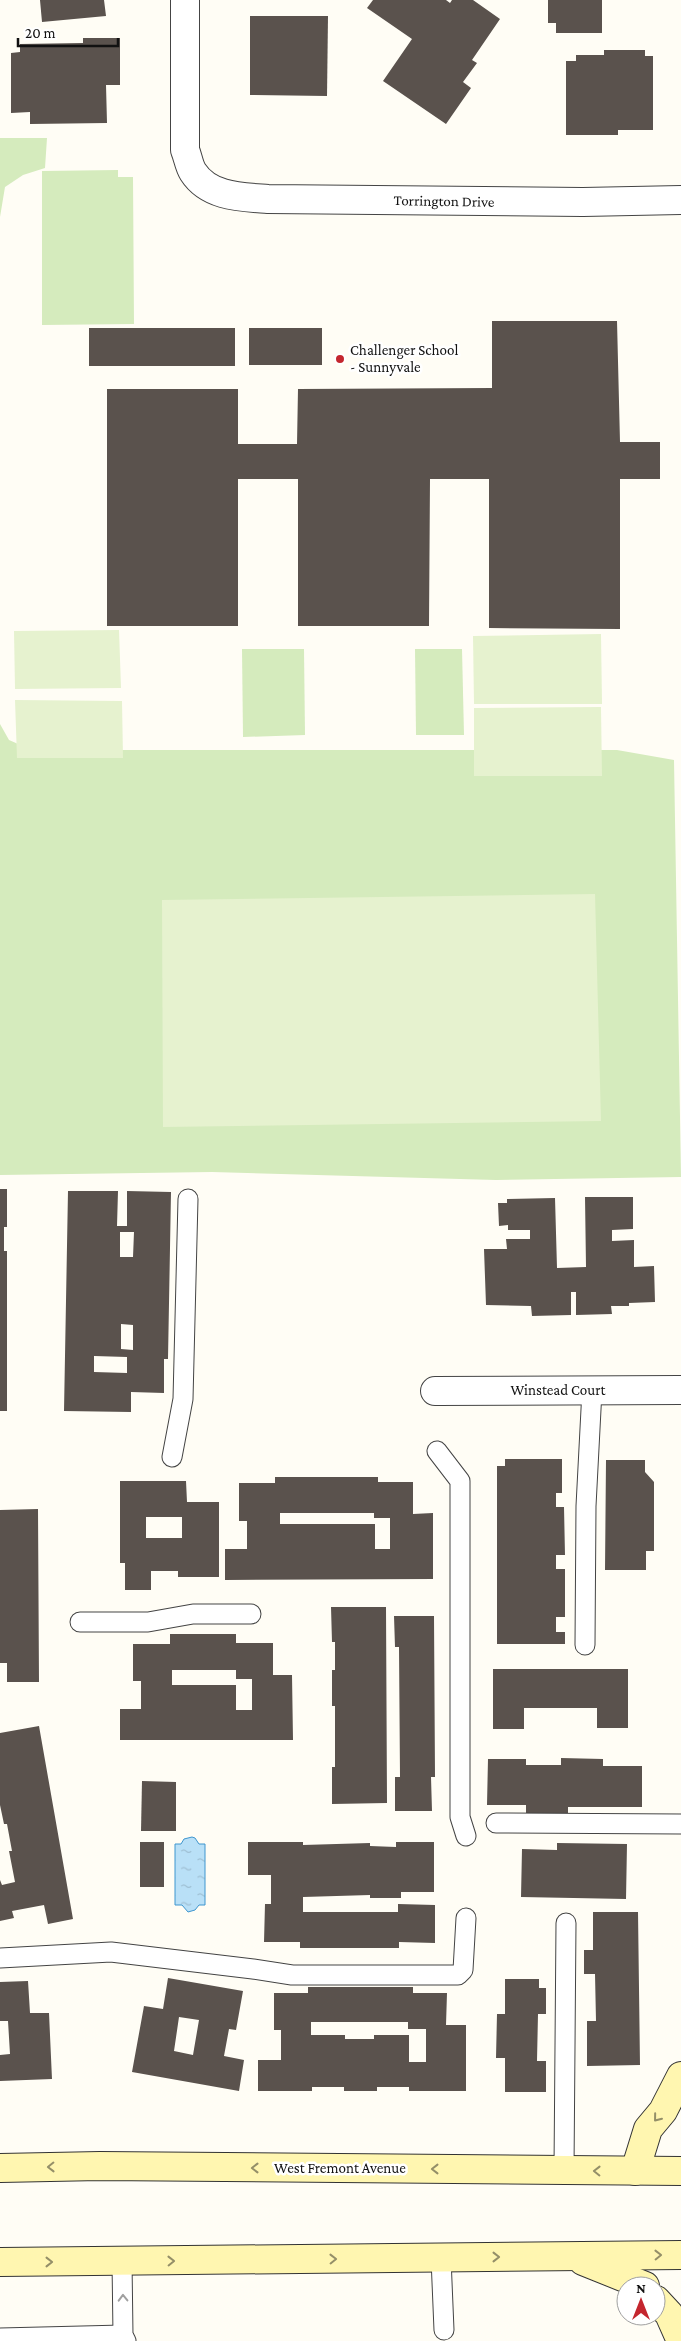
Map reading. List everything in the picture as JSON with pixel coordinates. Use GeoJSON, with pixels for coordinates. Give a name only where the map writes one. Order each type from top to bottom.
{"type":"FeatureCollection","features":[{"type":"Feature","properties":{"kind":"main road"},"geometry":{"type":"LineString","coordinates":[[635,2171],[648,2129],[663,2111],[681,2076]]}},
{"type":"Feature","properties":{"kind":"main road","name":"West Fremont Avenue"},"geometry":{"type":"LineString","coordinates":[[0,2168],[100,2166],[681,2171]]}},
{"type":"Feature","properties":{"kind":"main road"},"geometry":{"type":"LineString","coordinates":[[0,2262],[681,2255]]}},
{"type":"Feature","properties":{"kind":"main road"},"geometry":{"type":"LineString","coordinates":[[572,2256],[621,2276]]}},
{"type":"Feature","properties":{"kind":"main road"},"geometry":{"type":"LineString","coordinates":[[666,2311],[681,2341]]}},
{"type":"Feature","properties":{"kind":"street","name":"Torrington Drive"},"geometry":{"type":"LineString","coordinates":[[185,0],[185,150],[193,171],[207,188],[236,196],[268,199],[573,202],[681,200]]}},
{"type":"Feature","properties":{"kind":"street","name":"Winstead Court"},"geometry":{"type":"LineString","coordinates":[[435,1391],[681,1390]]}},
{"type":"Feature","properties":{"kind":"lane"},"geometry":{"type":"LineString","coordinates":[[172,1457],[183,1399],[188,1199]]}},
{"type":"Feature","properties":{"kind":"lane"},"geometry":{"type":"LineString","coordinates":[[585,1645],[586,1506],[592,1390]]}},
{"type":"Feature","properties":{"kind":"lane"},"geometry":{"type":"LineString","coordinates":[[438,1451],[460,1481],[460,1817],[466,1836]]}},
{"type":"Feature","properties":{"kind":"lane"},"geometry":{"type":"LineString","coordinates":[[80,1622],[148,1622],[193,1614],[251,1614]]}},
{"type":"Feature","properties":{"kind":"lane"},"geometry":{"type":"LineString","coordinates":[[496,1823],[681,1824]]}},
{"type":"Feature","properties":{"kind":"lane"},"geometry":{"type":"LineString","coordinates":[[0,1958],[111,1952],[292,1975],[458,1975],[463,1970],[466,1918]]}},
{"type":"Feature","properties":{"kind":"lane"},"geometry":{"type":"LineString","coordinates":[[564,2170],[566,1923]]}},
{"type":"Feature","properties":{"kind":"lane"},"geometry":{"type":"LineString","coordinates":[[441,2258],[444,2330]]}},
{"type":"Feature","properties":{"kind":"lane"},"geometry":{"type":"LineString","coordinates":[[0,2338],[125,2338],[122,2261]]}},
{"type":"Feature","properties":{"kind":"green space"},"geometry":{"type":"Polygon","coordinates":[[[0,138],[47,138],[45,168],[23,175],[5,187],[0,217],[0,138]]]}},
{"type":"Feature","properties":{"kind":"green space"},"geometry":{"type":"Polygon","coordinates":[[[118,170],[118,177],[133,177],[134,324],[42,325],[42,171],[118,170]]]}},
{"type":"Feature","properties":{"kind":"green space"},"geometry":{"type":"Polygon","coordinates":[[[119,630],[121,688],[15,689],[14,631],[119,630]]]}},
{"type":"Feature","properties":{"kind":"green space"},"geometry":{"type":"Polygon","coordinates":[[[601,634],[602,704],[474,704],[473,636],[601,634]]]}},
{"type":"Feature","properties":{"kind":"green space"},"geometry":{"type":"Polygon","coordinates":[[[242,649],[304,649],[305,735],[243,737],[242,649]]]}},
{"type":"Feature","properties":{"kind":"green space"},"geometry":{"type":"Polygon","coordinates":[[[415,649],[462,649],[464,735],[416,735],[415,649]]]}},
{"type":"Feature","properties":{"kind":"green space"},"geometry":{"type":"Polygon","coordinates":[[[15,700],[122,701],[123,758],[17,758],[15,700]]]}},
{"type":"Feature","properties":{"kind":"green space"},"geometry":{"type":"Polygon","coordinates":[[[601,707],[602,776],[474,776],[474,708],[601,707]]]}},
{"type":"Feature","properties":{"kind":"green space"},"geometry":{"type":"Polygon","coordinates":[[[0,724],[9,740],[32,750],[617,750],[674,760],[681,1177],[496,1180],[212,1172],[0,1175],[0,724]]]}},
{"type":"Feature","properties":{"kind":"green space"},"geometry":{"type":"Polygon","coordinates":[[[595,894],[601,1121],[163,1127],[162,900],[595,894]]]}},
{"type":"Feature","properties":{"kind":"water"},"geometry":{"type":"Polygon","coordinates":[[[192,1837],[199,1844],[205,1844],[205,1905],[199,1905],[195,1910],[188,1912],[182,1905],[175,1905],[175,1844],[181,1844],[184,1839],[192,1837]]]}},
{"type":"Feature","properties":{"kind":"building"},"geometry":{"type":"Polygon","coordinates":[[[40,0],[104,0],[106,16],[42,22],[40,0]]]}},
{"type":"Feature","properties":{"kind":"building"},"geometry":{"type":"Polygon","coordinates":[[[373,0],[446,0],[450,3],[452,0],[473,0],[500,19],[472,60],[477,63],[463,82],[471,88],[446,124],[383,81],[412,39],[367,8],[373,0]]]}},
{"type":"Feature","properties":{"kind":"building"},"geometry":{"type":"Polygon","coordinates":[[[548,0],[602,0],[602,33],[556,33],[556,23],[548,23],[548,0]]]}},
{"type":"Feature","properties":{"kind":"building"},"geometry":{"type":"Polygon","coordinates":[[[250,16],[328,16],[327,96],[250,95],[250,16]]]}},
{"type":"Feature","properties":{"kind":"building"},"geometry":{"type":"Polygon","coordinates":[[[83,38],[120,38],[120,85],[106,85],[107,123],[30,124],[30,112],[11,113],[11,53],[20,52],[20,44],[83,43],[83,38]]]}},
{"type":"Feature","properties":{"kind":"building"},"geometry":{"type":"Polygon","coordinates":[[[604,50],[645,50],[645,56],[653,56],[653,130],[618,130],[618,135],[566,135],[566,61],[576,61],[576,55],[604,55],[604,50]]]}},
{"type":"Feature","properties":{"kind":"building"},"geometry":{"type":"Polygon","coordinates":[[[492,321],[617,321],[620,442],[660,442],[660,479],[620,479],[620,629],[489,628],[489,479],[430,479],[429,626],[298,626],[298,479],[238,479],[238,626],[107,626],[107,389],[238,389],[238,444],[297,444],[298,389],[492,388],[492,321]]]}},
{"type":"Feature","properties":{"kind":"building"},"geometry":{"type":"Polygon","coordinates":[[[89,328],[235,328],[235,366],[89,366],[89,328]]]}},
{"type":"Feature","properties":{"kind":"building"},"geometry":{"type":"Polygon","coordinates":[[[249,328],[322,328],[322,365],[249,365],[249,328]]]}},
{"type":"Feature","properties":{"kind":"building"},"geometry":{"type":"Polygon","coordinates":[[[0,1189],[7,1189],[7,1227],[4,1227],[4,1251],[7,1251],[7,1411],[0,1411],[0,1189]]]}},
{"type":"Feature","properties":{"kind":"building"},"geometry":{"type":"Polygon","coordinates":[[[68,1191],[118,1191],[117,1226],[127,1226],[127,1191],[171,1192],[168,1359],[164,1359],[164,1393],[131,1392],[131,1412],[64,1411],[68,1191]],[[120,1232],[120,1257],[133,1257],[134,1232],[120,1232]],[[121,1324],[121,1349],[133,1350],[133,1325],[121,1324]],[[94,1356],[94,1372],[127,1373],[127,1357],[94,1356]]]}},
{"type":"Feature","properties":{"kind":"building"},"geometry":{"type":"Polygon","coordinates":[[[585,1197],[633,1197],[633,1229],[612,1230],[612,1241],[634,1240],[634,1267],[654,1266],[655,1302],[629,1303],[629,1306],[611,1306],[612,1314],[576,1315],[576,1292],[571,1292],[571,1315],[532,1316],[531,1306],[486,1305],[484,1249],[507,1249],[506,1239],[530,1239],[530,1230],[508,1230],[508,1225],[499,1226],[498,1203],[507,1203],[507,1199],[555,1198],[557,1268],[586,1267],[585,1197]]]}},
{"type":"Feature","properties":{"kind":"building"},"geometry":{"type":"Polygon","coordinates":[[[505,1459],[562,1459],[562,1493],[556,1493],[556,1507],[564,1507],[565,1555],[556,1555],[556,1569],[565,1569],[565,1617],[556,1617],[556,1632],[565,1632],[565,1644],[497,1644],[497,1466],[505,1466],[505,1459]]]}},
{"type":"Feature","properties":{"kind":"building"},"geometry":{"type":"Polygon","coordinates":[[[606,1460],[645,1460],[645,1472],[654,1482],[654,1551],[646,1551],[646,1570],[605,1570],[606,1460]]]}},
{"type":"Feature","properties":{"kind":"building"},"geometry":{"type":"Polygon","coordinates":[[[275,1477],[378,1477],[378,1482],[413,1482],[413,1514],[433,1513],[433,1579],[225,1580],[225,1549],[247,1549],[247,1521],[239,1521],[239,1483],[275,1483],[275,1477]],[[280,1513],[280,1524],[375,1524],[375,1549],[390,1549],[390,1518],[374,1518],[374,1513],[280,1513]]]}},
{"type":"Feature","properties":{"kind":"building"},"geometry":{"type":"Polygon","coordinates":[[[120,1481],[186,1481],[187,1502],[219,1502],[219,1577],[178,1577],[178,1571],[151,1571],[151,1590],[125,1590],[125,1563],[120,1563],[120,1481]],[[146,1517],[146,1538],[182,1538],[182,1517],[146,1517]]]}},
{"type":"Feature","properties":{"kind":"building"},"geometry":{"type":"Polygon","coordinates":[[[38,1509],[39,1682],[7,1682],[7,1663],[0,1663],[0,1510],[38,1509]]]}},
{"type":"Feature","properties":{"kind":"building"},"geometry":{"type":"Polygon","coordinates":[[[331,1607],[386,1607],[387,1803],[332,1804],[332,1767],[335,1767],[335,1706],[332,1706],[332,1670],[335,1670],[335,1642],[332,1642],[331,1607]]]}},
{"type":"Feature","properties":{"kind":"building"},"geometry":{"type":"Polygon","coordinates":[[[394,1616],[434,1616],[435,1777],[431,1777],[432,1811],[395,1811],[395,1777],[400,1777],[399,1647],[395,1647],[394,1616]]]}},
{"type":"Feature","properties":{"kind":"building"},"geometry":{"type":"Polygon","coordinates":[[[170,1634],[236,1634],[236,1643],[273,1643],[273,1675],[292,1675],[293,1740],[120,1740],[120,1709],[141,1709],[141,1681],[133,1681],[133,1644],[170,1644],[170,1634]],[[172,1670],[172,1685],[236,1685],[236,1710],[252,1710],[252,1679],[236,1679],[236,1670],[172,1670]]]}},
{"type":"Feature","properties":{"kind":"building"},"geometry":{"type":"Polygon","coordinates":[[[493,1669],[628,1669],[628,1728],[597,1728],[597,1708],[524,1708],[524,1729],[493,1729],[493,1669]]]}},
{"type":"Feature","properties":{"kind":"building"},"geometry":{"type":"Polygon","coordinates":[[[39,1726],[73,1919],[48,1924],[44,1905],[12,1911],[14,1918],[0,1921],[0,1880],[2,1885],[15,1882],[9,1851],[12,1851],[7,1824],[4,1824],[0,1805],[0,1733],[39,1726]]]}},
{"type":"Feature","properties":{"kind":"building"},"geometry":{"type":"Polygon","coordinates":[[[561,1758],[603,1759],[603,1766],[642,1766],[642,1807],[568,1807],[568,1813],[526,1813],[526,1805],[487,1805],[488,1759],[526,1759],[526,1765],[561,1765],[561,1758]]]}},
{"type":"Feature","properties":{"kind":"building"},"geometry":{"type":"Polygon","coordinates":[[[142,1781],[176,1782],[176,1831],[141,1831],[142,1781]]]}},
{"type":"Feature","properties":{"kind":"building"},"geometry":{"type":"Polygon","coordinates":[[[140,1842],[164,1842],[164,1887],[140,1887],[140,1842]]]}},
{"type":"Feature","properties":{"kind":"building"},"geometry":{"type":"Polygon","coordinates":[[[248,1842],[303,1842],[303,1845],[370,1843],[370,1846],[396,1847],[396,1842],[434,1842],[434,1892],[401,1892],[401,1898],[370,1898],[370,1895],[303,1897],[303,1912],[398,1912],[398,1904],[435,1905],[435,1943],[399,1942],[399,1948],[300,1948],[300,1942],[264,1942],[265,1904],[271,1904],[271,1875],[248,1875],[248,1842]]]}},
{"type":"Feature","properties":{"kind":"building"},"geometry":{"type":"Polygon","coordinates":[[[557,1843],[627,1844],[626,1899],[521,1897],[522,1849],[557,1850],[557,1843]]]}},
{"type":"Feature","properties":{"kind":"building"},"geometry":{"type":"Polygon","coordinates":[[[593,1912],[638,1912],[640,2065],[587,2066],[587,2021],[596,2021],[595,1974],[584,1974],[584,1950],[593,1950],[593,1912]]]}},
{"type":"Feature","properties":{"kind":"building"},"geometry":{"type":"Polygon","coordinates":[[[168,1978],[243,1991],[236,2030],[229,2029],[224,2056],[244,2060],[239,2091],[132,2072],[144,2006],[163,2009],[168,1978]],[[179,2017],[174,2051],[193,2055],[199,2020],[179,2017]]]}},
{"type":"Feature","properties":{"kind":"building"},"geometry":{"type":"Polygon","coordinates":[[[505,1979],[539,1979],[539,1988],[546,1988],[546,2014],[538,2014],[537,2061],[546,2061],[546,2092],[505,2092],[505,2058],[496,2058],[497,2014],[505,2014],[505,1979]]]}},
{"type":"Feature","properties":{"kind":"building"},"geometry":{"type":"Polygon","coordinates":[[[28,1981],[30,2013],[49,2013],[52,2079],[0,2081],[0,2055],[10,2054],[8,2021],[0,2021],[0,1982],[28,1981]]]}},
{"type":"Feature","properties":{"kind":"building"},"geometry":{"type":"Polygon","coordinates":[[[308,1987],[413,1987],[413,1993],[447,1993],[446,2025],[466,2025],[466,2091],[409,2091],[409,2087],[377,2087],[377,2091],[344,2091],[344,2087],[312,2087],[312,2091],[258,2091],[258,2060],[281,2060],[281,2030],[274,2030],[274,1993],[308,1993],[308,1987]],[[311,2022],[311,2035],[345,2035],[345,2039],[374,2039],[374,2035],[409,2035],[409,2062],[426,2062],[426,2029],[408,2029],[408,2022],[311,2022]]]}},
{"type":"Feature","properties":{"kind":"place","name":"Challenger School - Sunnyvale"},"geometry":{"type":"Point","coordinates":[340,359]}}]}
